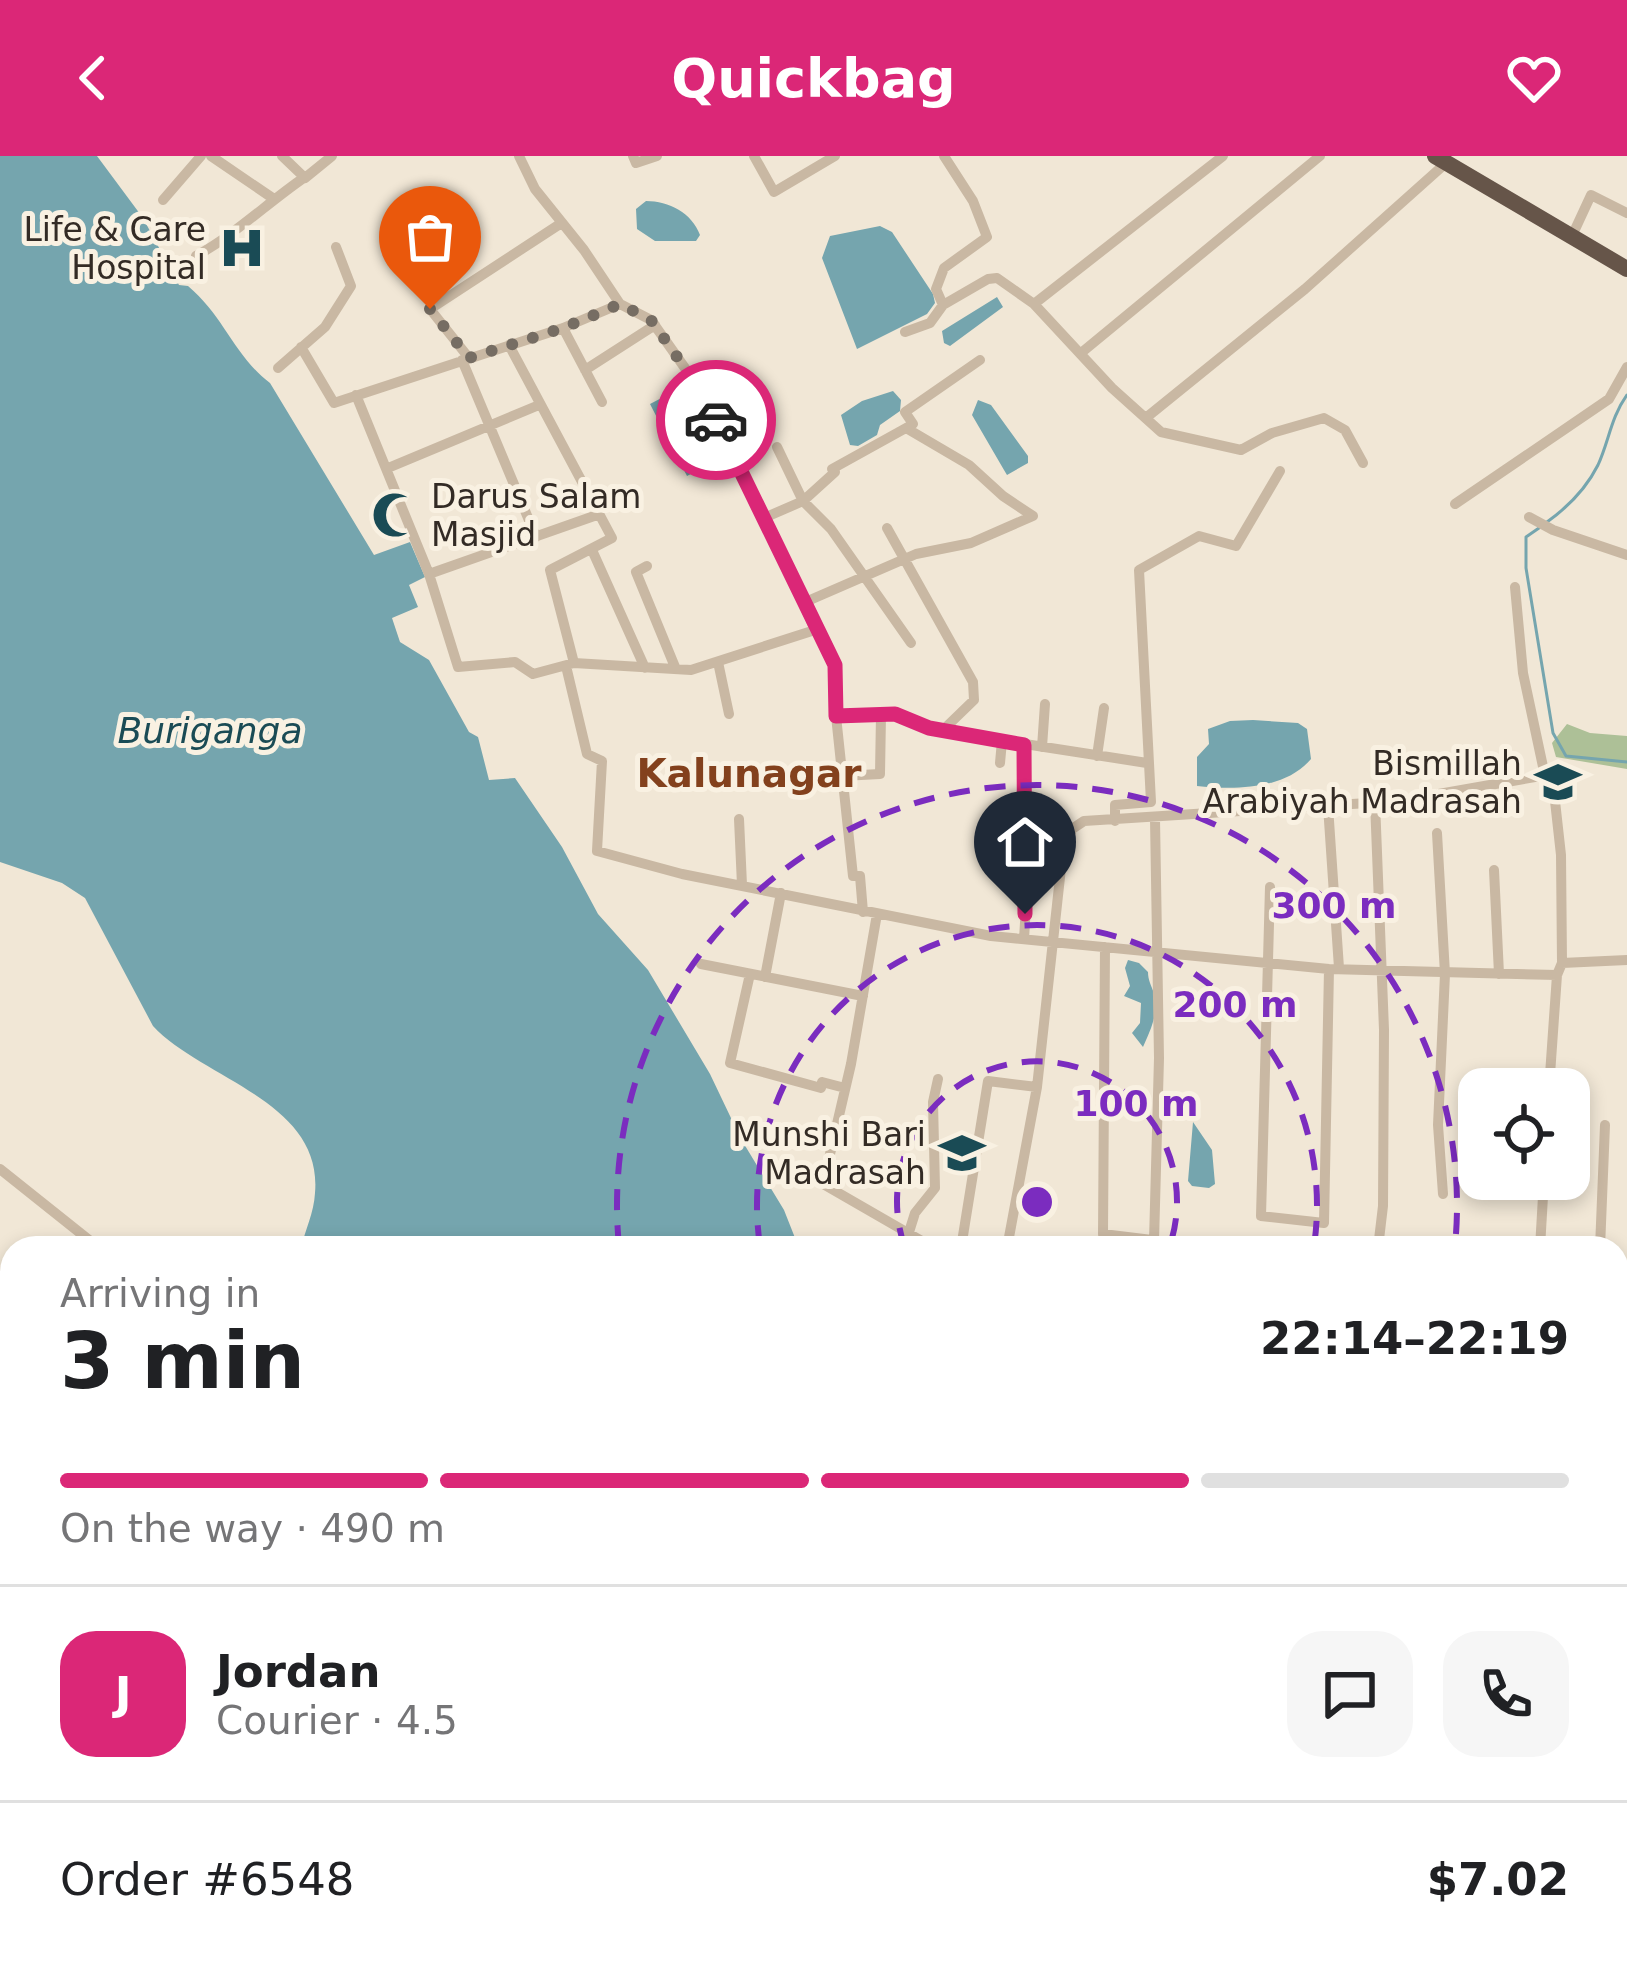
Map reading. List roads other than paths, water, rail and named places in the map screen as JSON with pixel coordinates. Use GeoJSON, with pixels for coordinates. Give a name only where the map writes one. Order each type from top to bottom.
{"type":"FeatureCollection","features":[{"type":"Feature","properties":{"kind":"highway"},"geometry":{"type":"LineString","coordinates":[[1441,159],[1627,269]]}},
{"type":"Feature","properties":{"kind":"street"},"geometry":{"type":"LineString","coordinates":[[163,200],[201,156]]}},
{"type":"Feature","properties":{"kind":"street"},"geometry":{"type":"LineString","coordinates":[[211,156],[274,199]]}},
{"type":"Feature","properties":{"kind":"street"},"geometry":{"type":"LineString","coordinates":[[282,156],[305,178]]}},
{"type":"Feature","properties":{"kind":"street"},"geometry":{"type":"LineString","coordinates":[[196,256],[236,234],[332,156]]}},
{"type":"Feature","properties":{"kind":"street"},"geometry":{"type":"LineString","coordinates":[[519,156],[535,189],[620,304],[655,325],[704,395],[815,630],[827,644],[835,665],[853,876],[860,876],[863,912]]}},
{"type":"Feature","properties":{"kind":"street"},"geometry":{"type":"LineString","coordinates":[[634,156],[636,163],[657,156]]}},
{"type":"Feature","properties":{"kind":"street"},"geometry":{"type":"LineString","coordinates":[[754,156],[774,192],[835,156]]}},
{"type":"Feature","properties":{"kind":"street"},"geometry":{"type":"LineString","coordinates":[[943,305],[936,289],[944,268],[987,237],[973,201],[944,156]]}},
{"type":"Feature","properties":{"kind":"street"},"geometry":{"type":"LineString","coordinates":[[1034,304],[1222,156]]}},
{"type":"Feature","properties":{"kind":"street"},"geometry":{"type":"LineString","coordinates":[[1082,353],[1320,156]]}},
{"type":"Feature","properties":{"kind":"street"},"geometry":{"type":"LineString","coordinates":[[1147,417],[1305,289],[1441,159]]}},
{"type":"Feature","properties":{"kind":"street"},"geometry":{"type":"LineString","coordinates":[[1572,236],[1591,195],[1627,213]]}},
{"type":"Feature","properties":{"kind":"street"},"geometry":{"type":"LineString","coordinates":[[536,537],[465,359],[430,309],[560,224]]}},
{"type":"Feature","properties":{"kind":"street"},"geometry":{"type":"LineString","coordinates":[[278,368],[325,327],[351,286],[336,247]]}},
{"type":"Feature","properties":{"kind":"street"},"geometry":{"type":"LineString","coordinates":[[905,332],[930,323],[943,305],[998,278],[1034,304],[1160,432],[1240,450],[1324,418],[1345,430],[1363,463]]}},
{"type":"Feature","properties":{"kind":"street"},"geometry":{"type":"LineString","coordinates":[[301,347],[334,403],[563,328],[620,304]]}},
{"type":"Feature","properties":{"kind":"street"},"geometry":{"type":"LineString","coordinates":[[586,370],[655,325]]}},
{"type":"Feature","properties":{"kind":"street"},"geometry":{"type":"LineString","coordinates":[[563,328],[602,402]]}},
{"type":"Feature","properties":{"kind":"street"},"geometry":{"type":"LineString","coordinates":[[509,345],[612,538],[550,570],[587,754],[602,761],[597,851],[863,912],[1024,939],[1243,958],[1266,964],[1445,974],[1499,974],[1627,960]]}},
{"type":"Feature","properties":{"kind":"street"},"geometry":{"type":"LineString","coordinates":[[764,518],[803,501],[835,472],[832,469],[913,424],[905,412],[980,360]]}},
{"type":"Feature","properties":{"kind":"street"},"geometry":{"type":"LineString","coordinates":[[1455,504],[1609,399],[1627,367]]}},
{"type":"Feature","properties":{"kind":"street"},"geometry":{"type":"LineString","coordinates":[[356,395],[429,574],[458,667],[515,662],[533,674],[570,664],[691,670],[815,630]]}},
{"type":"Feature","properties":{"kind":"street"},"geometry":{"type":"LineString","coordinates":[[388,469],[539,405]]}},
{"type":"Feature","properties":{"kind":"street"},"geometry":{"type":"LineString","coordinates":[[802,603],[905,558],[970,543],[1034,516],[969,465],[906,428]]}},
{"type":"Feature","properties":{"kind":"street"},"geometry":{"type":"LineString","coordinates":[[777,447],[803,501],[831,530],[911,643]]}},
{"type":"Feature","properties":{"kind":"street"},"geometry":{"type":"LineString","coordinates":[[1115,821],[1115,806],[1151,802],[1139,570],[1199,536],[1236,546],[1280,471]]}},
{"type":"Feature","properties":{"kind":"street"},"geometry":{"type":"LineString","coordinates":[[429,574],[597,514]]}},
{"type":"Feature","properties":{"kind":"street"},"geometry":{"type":"LineString","coordinates":[[1533,519],[1627,555]]}},
{"type":"Feature","properties":{"kind":"street"},"geometry":{"type":"LineString","coordinates":[[887,528],[975,691],[967,709],[943,730]]}},
{"type":"Feature","properties":{"kind":"street"},"geometry":{"type":"LineString","coordinates":[[592,550],[645,668]]}},
{"type":"Feature","properties":{"kind":"street"},"geometry":{"type":"LineString","coordinates":[[647,566],[636,572],[675,667]]}},
{"type":"Feature","properties":{"kind":"street"},"geometry":{"type":"LineString","coordinates":[[1515,587],[1523,673],[1549,775],[1561,855],[1560,969],[1551,1068]]}},
{"type":"Feature","properties":{"kind":"street"},"geometry":{"type":"LineString","coordinates":[[718,662],[729,714]]}},
{"type":"Feature","properties":{"kind":"street"},"geometry":{"type":"LineString","coordinates":[[1042,747],[1045,704]]}},
{"type":"Feature","properties":{"kind":"street"},"geometry":{"type":"LineString","coordinates":[[1097,756],[1104,708]]}},
{"type":"Feature","properties":{"kind":"street"},"geometry":{"type":"LineString","coordinates":[[836,716],[895,714],[925,727],[1147,763]]}},
{"type":"Feature","properties":{"kind":"street"},"geometry":{"type":"LineString","coordinates":[[842,776],[880,774],[881,715]]}},
{"type":"Feature","properties":{"kind":"street"},"geometry":{"type":"LineString","coordinates":[[1000,763],[1002,741]]}},
{"type":"Feature","properties":{"kind":"street"},"geometry":{"type":"LineString","coordinates":[[1024,745],[1028,890],[1024,939]]}},
{"type":"Feature","properties":{"kind":"street"},"geometry":{"type":"LineString","coordinates":[[1009,1236],[1036,1087],[1064,850],[1079,823],[1375,802],[1549,775]]}},
{"type":"Feature","properties":{"kind":"street"},"geometry":{"type":"LineString","coordinates":[[1375,802],[1384,1140],[1379,1236]]}},
{"type":"Feature","properties":{"kind":"street"},"geometry":{"type":"LineString","coordinates":[[1270,886],[1261,1216],[1324,1223],[1334,969],[1328,806]]}},
{"type":"Feature","properties":{"kind":"street"},"geometry":{"type":"LineString","coordinates":[[739,819],[742,886]]}},
{"type":"Feature","properties":{"kind":"street"},"geometry":{"type":"LineString","coordinates":[[1154,819],[1154,1236]]}},
{"type":"Feature","properties":{"kind":"street"},"geometry":{"type":"LineString","coordinates":[[1437,833],[1445,974],[1438,1125],[1443,1195]]}},
{"type":"Feature","properties":{"kind":"street"},"geometry":{"type":"LineString","coordinates":[[1494,870],[1499,974]]}},
{"type":"Feature","properties":{"kind":"street"},"geometry":{"type":"LineString","coordinates":[[765,977],[782,893]]}},
{"type":"Feature","properties":{"kind":"street"},"geometry":{"type":"LineString","coordinates":[[877,914],[823,1184],[911,1235]]}},
{"type":"Feature","properties":{"kind":"street"},"geometry":{"type":"LineString","coordinates":[[1105,947],[1103,1234],[1120,1236]]}},
{"type":"Feature","properties":{"kind":"street"},"geometry":{"type":"LineString","coordinates":[[700,964],[863,996]]}},
{"type":"Feature","properties":{"kind":"street"},"geometry":{"type":"LineString","coordinates":[[751,974],[730,1063],[821,1088],[822,1082],[845,1088]]}},
{"type":"Feature","properties":{"kind":"street"},"geometry":{"type":"LineString","coordinates":[[911,1235],[908,1231],[915,1213],[935,1188],[933,1102],[938,1079]]}},
{"type":"Feature","properties":{"kind":"street"},"geometry":{"type":"LineString","coordinates":[[963,1236],[988,1081],[1036,1087]]}},
{"type":"Feature","properties":{"kind":"street"},"geometry":{"type":"LineString","coordinates":[[1600,1236],[1605,1125]]}},
{"type":"Feature","properties":{"kind":"street"},"geometry":{"type":"LineString","coordinates":[[0,1169],[84,1236]]}},
{"type":"Feature","properties":{"kind":"street"},"geometry":{"type":"LineString","coordinates":[[1541,1236],[1543,1200]]}},
{"type":"Feature","properties":{"kind":"water","name":"Buriganga"},"geometry":{"type":"Polygon","coordinates":[[[0,156],[97,156],[143,218],[179,285],[188,286],[200,298],[247,361],[270,383],[374,555],[410,542],[425,577],[409,585],[418,607],[392,618],[400,642],[429,660],[469,732],[478,737],[489,780],[515,778],[562,847],[598,914],[648,970],[710,1074],[794,1236],[305,1236],[315,1193],[312,1162],[300,1136],[255,1095],[174,1045],[153,1026],[85,898],[62,883],[0,862],[0,156]]]}},
{"type":"Feature","properties":{"kind":"water"},"geometry":{"type":"Polygon","coordinates":[[[646,201],[663,203],[685,215],[700,235],[696,241],[655,241],[637,229],[636,209],[646,201]]]}},
{"type":"Feature","properties":{"kind":"water"},"geometry":{"type":"Polygon","coordinates":[[[880,226],[892,232],[935,303],[927,314],[857,349],[822,258],[830,236],[880,226]]]}},
{"type":"Feature","properties":{"kind":"water"},"geometry":{"type":"Polygon","coordinates":[[[997,297],[1003,307],[950,346],[944,343],[942,331],[997,297]]]}},
{"type":"Feature","properties":{"kind":"water"},"geometry":{"type":"Polygon","coordinates":[[[692,382],[729,454],[687,476],[650,404],[692,382]]]}},
{"type":"Feature","properties":{"kind":"water"},"geometry":{"type":"Polygon","coordinates":[[[893,391],[901,400],[900,411],[880,425],[877,435],[858,446],[850,445],[841,415],[862,401],[893,391]]]}},
{"type":"Feature","properties":{"kind":"water"},"geometry":{"type":"Polygon","coordinates":[[[978,400],[991,405],[1028,456],[1028,463],[1007,475],[972,415],[978,400]]]}},
{"type":"Feature","properties":{"kind":"water"},"geometry":{"type":"Polygon","coordinates":[[[1253,720],[1298,723],[1307,729],[1311,759],[1273,782],[1197,786],[1197,757],[1209,744],[1208,729],[1253,720]]]}},
{"type":"Feature","properties":{"kind":"water"},"geometry":{"type":"Polygon","coordinates":[[[1128,960],[1148,972],[1156,1000],[1143,1047],[1132,1033],[1140,1023],[1141,1003],[1124,996],[1130,986],[1125,968],[1128,960]]]}},
{"type":"Feature","properties":{"kind":"water"},"geometry":{"type":"Polygon","coordinates":[[[1193,1122],[1212,1150],[1215,1184],[1209,1188],[1188,1181],[1193,1122]]]}},
{"type":"Feature","properties":{"kind":"waterway"},"geometry":{"type":"LineString","coordinates":[[1547,522],[1576,497],[1593,474],[1627,395]]}},
{"type":"Feature","properties":{"kind":"waterway"},"geometry":{"type":"LineString","coordinates":[[1539,528],[1526,537],[1526,568],[1553,733],[1566,756],[1627,762]]}},
{"type":"Feature","properties":{"kind":"place","name":"Life & Care Hospital"},"geometry":{"type":"Point","coordinates":[242,248]}},
{"type":"Feature","properties":{"kind":"place","name":"Darus Salam Masjid"},"geometry":{"type":"Point","coordinates":[395,515]}},
{"type":"Feature","properties":{"kind":"place","name":"Bismillah Arabiyah Madrasah"},"geometry":{"type":"Point","coordinates":[1558,782]}},
{"type":"Feature","properties":{"kind":"place","name":"Munshi Bari Madrasah"},"geometry":{"type":"Point","coordinates":[962,1153]}},
{"type":"Feature","properties":{"kind":"district","name":"Kalunagar"},"geometry":{"type":"Point","coordinates":[749,773]}}]}
